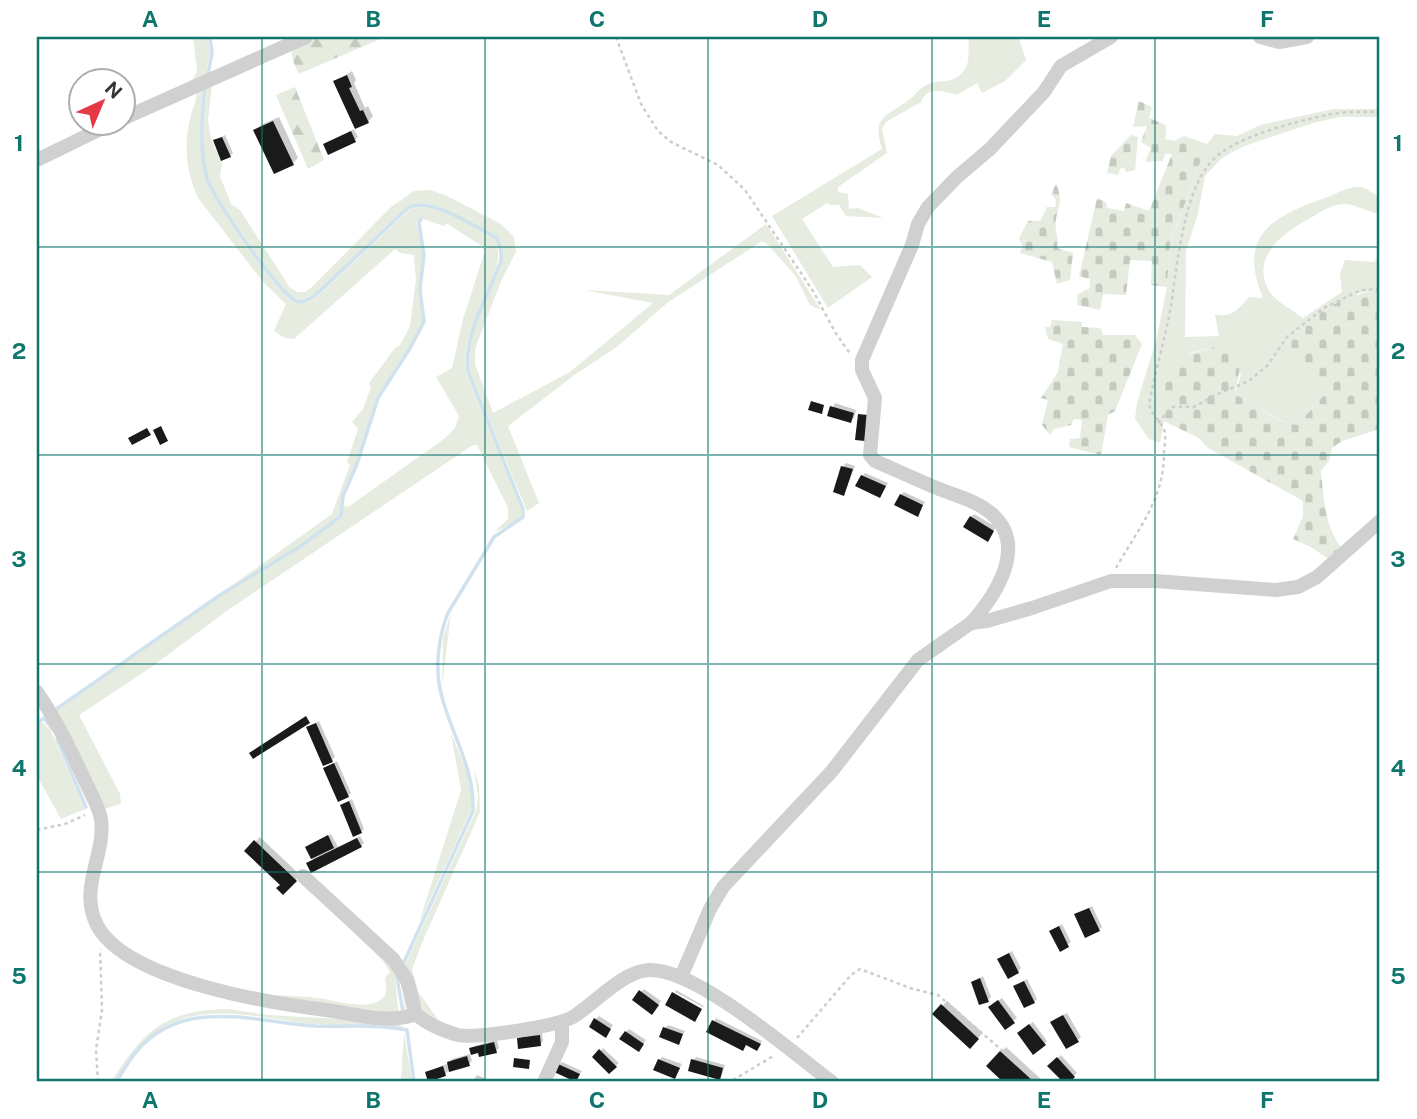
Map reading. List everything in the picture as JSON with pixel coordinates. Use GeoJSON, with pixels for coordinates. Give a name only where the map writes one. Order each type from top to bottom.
{"type":"FeatureCollection","features":[{"type":"Feature","properties":{"kind":"street"},"geometry":{"type":"LineString","coordinates":[[136,113],[306,37]]}},
{"type":"Feature","properties":{"kind":"street"},"geometry":{"type":"LineString","coordinates":[[681,977],[710,909],[728,881],[832,771],[918,660],[971,623],[997,590],[1003,575],[1007,543],[997,519],[979,505],[875,461],[870,455],[875,398],[862,370],[862,360],[905,262],[918,224],[928,206],[990,149],[1044,92],[1061,66],[1111,37]]}},
{"type":"Feature","properties":{"kind":"street"},"geometry":{"type":"LineString","coordinates":[[1260,37],[1279,42],[1307,37]]}},
{"type":"Feature","properties":{"kind":"street"},"geometry":{"type":"LineString","coordinates":[[37,160],[86,136]]}},
{"type":"Feature","properties":{"kind":"street"},"geometry":{"type":"LineString","coordinates":[[971,623],[987,621],[1111,582],[1155,581],[1276,590],[1298,587],[1317,577],[1380,521]]}},
{"type":"Feature","properties":{"kind":"street"},"geometry":{"type":"LineString","coordinates":[[37,692],[54,717],[98,808],[101,832],[90,889],[91,908],[96,924],[104,936],[126,954],[158,970],[187,981],[257,1000],[376,1017],[403,1019],[416,1014]]}},
{"type":"Feature","properties":{"kind":"street"},"geometry":{"type":"LineString","coordinates":[[303,876],[393,959],[407,980],[416,1014],[435,1026],[479,1036],[562,1022],[638,972],[649,970],[681,977],[753,1020],[832,1082]]}},
{"type":"Feature","properties":{"kind":"street"},"geometry":{"type":"LineString","coordinates":[[544,1082],[562,1042],[562,1022]]}},
{"type":"Feature","properties":{"kind":"path"},"geometry":{"type":"LineString","coordinates":[[616,37],[637,94],[658,131],[671,142],[718,165],[745,190],[862,370]]}},
{"type":"Feature","properties":{"kind":"path"},"geometry":{"type":"LineString","coordinates":[[1111,582],[1123,555],[1145,523],[1157,495],[1164,464],[1165,432],[1149,405],[1170,310],[1180,246],[1195,190],[1211,162],[1231,147],[1272,131],[1328,115],[1380,112]]}},
{"type":"Feature","properties":{"kind":"path"},"geometry":{"type":"LineString","coordinates":[[1158,423],[1172,407],[1194,407],[1249,381],[1267,366],[1287,337],[1324,308],[1361,290],[1380,289]]}},
{"type":"Feature","properties":{"kind":"path"},"geometry":{"type":"LineString","coordinates":[[37,830],[65,824],[98,808]]}},
{"type":"Feature","properties":{"kind":"path"},"geometry":{"type":"LineString","coordinates":[[98,1082],[96,1050],[102,1010],[100,942],[104,936]]}},
{"type":"Feature","properties":{"kind":"path"},"geometry":{"type":"LineString","coordinates":[[733,1080],[787,1048],[851,975],[860,969],[938,995],[1034,1078]]}},
{"type":"Feature","properties":{"kind":"green space"},"geometry":{"type":"Polygon","coordinates":[[[193,37],[208,37],[210,53],[206,74],[192,80],[197,71],[193,37]]]}},
{"type":"Feature","properties":{"kind":"green space"},"geometry":{"type":"Polygon","coordinates":[[[314,37],[385,37],[299,74],[293,59],[293,50],[314,37]]]}},
{"type":"Feature","properties":{"kind":"green space"},"geometry":{"type":"Polygon","coordinates":[[[969,37],[1021,37],[1019,39],[1026,60],[1005,81],[982,93],[977,83],[957,95],[941,91],[931,92],[923,97],[921,102],[886,122],[882,129],[887,153],[838,187],[838,192],[848,194],[849,209],[858,208],[883,218],[846,216],[839,205],[827,203],[802,219],[833,267],[860,265],[872,277],[828,308],[772,216],[882,149],[878,129],[883,118],[925,86],[959,76],[968,60],[969,37]]]}},
{"type":"Feature","properties":{"kind":"green space"},"geometry":{"type":"Polygon","coordinates":[[[204,85],[201,142],[205,176],[218,204],[259,264],[295,302],[305,303],[319,295],[409,210],[418,207],[441,211],[496,239],[496,272],[469,339],[465,356],[466,373],[522,509],[521,517],[494,532],[508,519],[508,508],[477,445],[473,445],[228,610],[150,668],[79,715],[120,794],[121,804],[104,809],[55,712],[221,596],[302,547],[342,516],[344,506],[348,507],[444,439],[455,428],[459,416],[436,377],[452,368],[463,319],[485,251],[482,246],[446,223],[444,226],[420,218],[417,223],[423,255],[419,289],[423,321],[408,350],[377,397],[356,464],[342,496],[340,515],[301,545],[220,594],[332,514],[350,465],[347,462],[358,429],[352,422],[363,409],[371,387],[369,383],[400,345],[410,326],[416,280],[414,255],[400,253],[395,249],[294,339],[285,338],[274,331],[286,304],[263,282],[198,198],[191,178],[187,157],[189,126],[197,88],[204,85]]]}},
{"type":"Feature","properties":{"kind":"green space"},"geometry":{"type":"Polygon","coordinates":[[[212,85],[208,120],[211,139],[222,164],[220,176],[231,204],[240,210],[290,288],[305,292],[313,286],[391,207],[414,191],[430,190],[447,196],[501,224],[514,237],[516,252],[501,281],[475,349],[475,364],[493,413],[570,372],[653,303],[584,290],[669,295],[766,224],[821,310],[810,305],[795,275],[762,241],[667,303],[618,346],[573,376],[508,426],[539,503],[527,511],[469,372],[468,359],[474,331],[502,261],[498,237],[434,206],[414,204],[407,207],[318,292],[298,300],[278,282],[249,245],[209,179],[204,157],[204,133],[207,87],[212,85]]]}},
{"type":"Feature","properties":{"kind":"green space"},"geometry":{"type":"Polygon","coordinates":[[[295,87],[324,160],[308,169],[276,95],[295,87]]]}},
{"type":"Feature","properties":{"kind":"green space"},"geometry":{"type":"Polygon","coordinates":[[[1139,101],[1152,107],[1149,118],[1166,125],[1165,139],[1174,141],[1184,136],[1207,144],[1170,244],[1167,287],[1151,285],[1152,261],[1130,260],[1126,295],[1103,294],[1100,310],[1077,305],[1078,294],[1090,288],[1090,279],[1079,276],[1097,198],[1106,202],[1107,208],[1124,211],[1126,203],[1149,211],[1172,154],[1165,154],[1163,161],[1145,162],[1151,148],[1141,142],[1147,126],[1133,127],[1139,101]]]}},
{"type":"Feature","properties":{"kind":"green space"},"geometry":{"type":"Polygon","coordinates":[[[1334,109],[1380,109],[1380,117],[1340,117],[1313,123],[1242,147],[1222,158],[1205,176],[1198,214],[1186,251],[1185,337],[1219,336],[1215,314],[1231,314],[1249,297],[1263,298],[1254,259],[1257,244],[1264,232],[1275,222],[1306,205],[1352,187],[1363,188],[1380,197],[1380,214],[1347,204],[1325,209],[1289,231],[1272,247],[1266,257],[1264,279],[1269,291],[1303,318],[1342,292],[1340,274],[1345,260],[1374,262],[1380,254],[1380,290],[1357,293],[1327,392],[1297,425],[1282,421],[1235,394],[1241,374],[1217,346],[1190,353],[1158,405],[1164,421],[1160,443],[1149,439],[1135,419],[1137,403],[1157,337],[1167,287],[1170,245],[1207,144],[1215,134],[1237,136],[1260,125],[1334,109]]]}},
{"type":"Feature","properties":{"kind":"green space"},"geometry":{"type":"Polygon","coordinates":[[[1131,135],[1138,137],[1135,170],[1126,172],[1124,167],[1118,175],[1107,173],[1111,156],[1131,135]]]}},
{"type":"Feature","properties":{"kind":"green space"},"geometry":{"type":"Polygon","coordinates":[[[1056,183],[1060,198],[1056,224],[1057,248],[1073,253],[1070,280],[1057,284],[1052,262],[1020,253],[1022,246],[1019,238],[1028,221],[1040,221],[1047,207],[1055,207],[1056,200],[1051,194],[1056,183]]]}},
{"type":"Feature","properties":{"kind":"green space"},"geometry":{"type":"Polygon","coordinates":[[[1380,290],[1380,429],[1342,441],[1332,448],[1329,461],[1321,471],[1328,522],[1343,551],[1331,561],[1293,539],[1303,516],[1303,501],[1208,448],[1199,438],[1164,421],[1158,405],[1166,378],[1179,357],[1217,346],[1228,347],[1239,365],[1235,394],[1281,421],[1297,425],[1327,392],[1288,343],[1317,315],[1341,301],[1380,290]]]}},
{"type":"Feature","properties":{"kind":"green space"},"geometry":{"type":"Polygon","coordinates":[[[1052,320],[1082,322],[1082,327],[1101,328],[1103,335],[1135,335],[1142,344],[1115,411],[1108,415],[1101,455],[1069,447],[1070,439],[1080,438],[1082,420],[1074,419],[1071,425],[1054,429],[1050,435],[1042,425],[1048,400],[1041,398],[1058,372],[1063,344],[1048,339],[1045,327],[1050,327],[1052,320]]]}},
{"type":"Feature","properties":{"kind":"green space"},"geometry":{"type":"Polygon","coordinates":[[[451,613],[442,686],[443,638],[451,613]]]}},
{"type":"Feature","properties":{"kind":"green space"},"geometry":{"type":"Polygon","coordinates":[[[42,722],[51,731],[85,809],[61,819],[37,776],[37,725],[42,722]]]}},
{"type":"Feature","properties":{"kind":"green space"},"geometry":{"type":"Polygon","coordinates":[[[451,734],[469,779],[472,808],[419,923],[461,790],[451,734]]]}},
{"type":"Feature","properties":{"kind":"green space"},"geometry":{"type":"Polygon","coordinates":[[[474,770],[479,785],[480,812],[412,970],[419,993],[442,1025],[424,1013],[405,965],[476,811],[478,796],[474,770]]]}},
{"type":"Feature","properties":{"kind":"green space"},"geometry":{"type":"Polygon","coordinates":[[[354,928],[399,972],[410,1013],[406,1015],[402,987],[397,977],[395,980],[399,1015],[263,996],[311,997],[360,1005],[383,998],[386,991],[385,978],[390,972],[383,961],[351,930],[354,928]]]}},
{"type":"Feature","properties":{"kind":"green space"},"geometry":{"type":"Polygon","coordinates":[[[228,1009],[268,1015],[392,1022],[405,1027],[313,1024],[229,1014],[195,1016],[179,1020],[158,1031],[127,1063],[114,1082],[111,1082],[134,1049],[158,1027],[187,1014],[228,1009]]]}},
{"type":"Feature","properties":{"kind":"green space"},"geometry":{"type":"Polygon","coordinates":[[[404,1033],[412,1082],[401,1080],[404,1033]]]}},
{"type":"Feature","properties":{"kind":"building"},"geometry":{"type":"Polygon","coordinates":[[[347,75],[352,87],[349,88],[369,123],[355,129],[333,81],[347,75]]]}},
{"type":"Feature","properties":{"kind":"building"},"geometry":{"type":"Polygon","coordinates":[[[273,121],[294,165],[274,174],[253,130],[273,121]]]}},
{"type":"Feature","properties":{"kind":"building"},"geometry":{"type":"Polygon","coordinates":[[[351,131],[356,142],[328,155],[323,144],[351,131]]]}},
{"type":"Feature","properties":{"kind":"building"},"geometry":{"type":"Polygon","coordinates":[[[222,137],[231,157],[221,161],[213,140],[222,137]]]}},
{"type":"Feature","properties":{"kind":"building"},"geometry":{"type":"Polygon","coordinates":[[[811,401],[824,405],[822,414],[808,410],[811,401]]]}},
{"type":"Feature","properties":{"kind":"building"},"geometry":{"type":"Polygon","coordinates":[[[830,406],[854,413],[851,423],[827,416],[830,406]]]}},
{"type":"Feature","properties":{"kind":"building"},"geometry":{"type":"Polygon","coordinates":[[[858,414],[868,415],[865,441],[855,440],[858,414]]]}},
{"type":"Feature","properties":{"kind":"building"},"geometry":{"type":"Polygon","coordinates":[[[161,426],[168,441],[160,445],[153,430],[161,426]]]}},
{"type":"Feature","properties":{"kind":"building"},"geometry":{"type":"Polygon","coordinates":[[[147,428],[151,435],[132,445],[128,438],[147,428]]]}},
{"type":"Feature","properties":{"kind":"building"},"geometry":{"type":"Polygon","coordinates":[[[841,466],[853,469],[844,496],[833,492],[841,466]]]}},
{"type":"Feature","properties":{"kind":"building"},"geometry":{"type":"Polygon","coordinates":[[[861,475],[886,486],[880,498],[855,486],[861,475]]]}},
{"type":"Feature","properties":{"kind":"building"},"geometry":{"type":"Polygon","coordinates":[[[900,494],[923,505],[918,517],[894,505],[900,494]]]}},
{"type":"Feature","properties":{"kind":"building"},"geometry":{"type":"Polygon","coordinates":[[[970,516],[994,531],[988,542],[963,527],[970,516]]]}},
{"type":"Feature","properties":{"kind":"building"},"geometry":{"type":"Polygon","coordinates":[[[306,716],[310,723],[253,759],[249,753],[306,716]]]}},
{"type":"Feature","properties":{"kind":"building"},"geometry":{"type":"Polygon","coordinates":[[[316,723],[333,762],[323,766],[306,727],[316,723]]]}},
{"type":"Feature","properties":{"kind":"building"},"geometry":{"type":"Polygon","coordinates":[[[334,763],[349,797],[338,802],[323,768],[334,763]]]}},
{"type":"Feature","properties":{"kind":"building"},"geometry":{"type":"Polygon","coordinates":[[[349,801],[362,833],[353,837],[340,805],[349,801]]]}},
{"type":"Feature","properties":{"kind":"building"},"geometry":{"type":"Polygon","coordinates":[[[328,835],[334,848],[311,859],[305,847],[328,835]]]}},
{"type":"Feature","properties":{"kind":"building"},"geometry":{"type":"Polygon","coordinates":[[[357,838],[362,847],[311,873],[306,863],[357,838]]]}},
{"type":"Feature","properties":{"kind":"building"},"geometry":{"type":"Polygon","coordinates":[[[254,840],[297,881],[283,895],[276,888],[280,885],[244,851],[254,840]]]}},
{"type":"Feature","properties":{"kind":"building"},"geometry":{"type":"Polygon","coordinates":[[[1089,908],[1100,931],[1085,938],[1074,914],[1089,908]]]}},
{"type":"Feature","properties":{"kind":"building"},"geometry":{"type":"Polygon","coordinates":[[[1059,926],[1069,947],[1060,952],[1049,931],[1059,926]]]}},
{"type":"Feature","properties":{"kind":"building"},"geometry":{"type":"Polygon","coordinates":[[[1009,953],[1019,973],[1008,979],[997,959],[1009,953]]]}},
{"type":"Feature","properties":{"kind":"building"},"geometry":{"type":"Polygon","coordinates":[[[980,978],[989,1002],[979,1005],[971,982],[980,978]]]}},
{"type":"Feature","properties":{"kind":"building"},"geometry":{"type":"Polygon","coordinates":[[[1024,981],[1035,1003],[1024,1008],[1013,986],[1024,981]]]}},
{"type":"Feature","properties":{"kind":"building"},"geometry":{"type":"Polygon","coordinates":[[[639,990],[659,1005],[652,1015],[632,1000],[639,990]]]}},
{"type":"Feature","properties":{"kind":"building"},"geometry":{"type":"Polygon","coordinates":[[[672,992],[702,1009],[695,1022],[665,1005],[672,992]]]}},
{"type":"Feature","properties":{"kind":"building"},"geometry":{"type":"Polygon","coordinates":[[[998,1000],[1015,1023],[1005,1030],[988,1007],[998,1000]]]}},
{"type":"Feature","properties":{"kind":"building"},"geometry":{"type":"Polygon","coordinates":[[[941,1004],[979,1039],[970,1049],[932,1014],[941,1004]]]}},
{"type":"Feature","properties":{"kind":"building"},"geometry":{"type":"Polygon","coordinates":[[[1063,1015],[1079,1042],[1066,1049],[1050,1022],[1063,1015]]]}},
{"type":"Feature","properties":{"kind":"building"},"geometry":{"type":"Polygon","coordinates":[[[594,1018],[611,1029],[606,1038],[589,1027],[594,1018]]]}},
{"type":"Feature","properties":{"kind":"building"},"geometry":{"type":"Polygon","coordinates":[[[712,1020],[761,1044],[757,1051],[746,1045],[743,1051],[706,1032],[712,1020]]]}},
{"type":"Feature","properties":{"kind":"building"},"geometry":{"type":"Polygon","coordinates":[[[1029,1024],[1046,1045],[1033,1055],[1017,1033],[1029,1024]]]}},
{"type":"Feature","properties":{"kind":"building"},"geometry":{"type":"Polygon","coordinates":[[[663,1027],[683,1034],[679,1045],[659,1037],[663,1027]]]}},
{"type":"Feature","properties":{"kind":"building"},"geometry":{"type":"Polygon","coordinates":[[[625,1031],[644,1044],[639,1052],[619,1039],[625,1031]]]}},
{"type":"Feature","properties":{"kind":"building"},"geometry":{"type":"Polygon","coordinates":[[[540,1035],[541,1046],[518,1049],[517,1038],[540,1035]]]}},
{"type":"Feature","properties":{"kind":"building"},"geometry":{"type":"Polygon","coordinates":[[[494,1042],[497,1053],[479,1057],[478,1053],[471,1055],[469,1048],[494,1042]]]}},
{"type":"Feature","properties":{"kind":"building"},"geometry":{"type":"Polygon","coordinates":[[[599,1049],[617,1067],[609,1074],[592,1057],[599,1049]]]}},
{"type":"Feature","properties":{"kind":"building"},"geometry":{"type":"Polygon","coordinates":[[[1000,1051],[1034,1082],[1003,1082],[986,1066],[1000,1051]]]}},
{"type":"Feature","properties":{"kind":"building"},"geometry":{"type":"Polygon","coordinates":[[[467,1056],[470,1066],[449,1072],[447,1062],[467,1056]]]}},
{"type":"Feature","properties":{"kind":"building"},"geometry":{"type":"Polygon","coordinates":[[[1057,1057],[1075,1077],[1070,1082],[1063,1082],[1047,1066],[1057,1057]]]}},
{"type":"Feature","properties":{"kind":"building"},"geometry":{"type":"Polygon","coordinates":[[[514,1058],[530,1060],[529,1069],[513,1067],[514,1058]]]}},
{"type":"Feature","properties":{"kind":"building"},"geometry":{"type":"Polygon","coordinates":[[[658,1059],[680,1068],[675,1079],[653,1070],[658,1059]]]}},
{"type":"Feature","properties":{"kind":"building"},"geometry":{"type":"Polygon","coordinates":[[[691,1059],[723,1068],[720,1080],[688,1071],[691,1059]]]}},
{"type":"Feature","properties":{"kind":"building"},"geometry":{"type":"Polygon","coordinates":[[[558,1064],[580,1074],[576,1082],[554,1072],[558,1064]]]}},
{"type":"Feature","properties":{"kind":"building"},"geometry":{"type":"Polygon","coordinates":[[[443,1066],[446,1076],[428,1082],[425,1072],[443,1066]]]}},
{"type":"Feature","properties":{"kind":"waterway"},"geometry":{"type":"LineString","coordinates":[[208,74],[212,53],[210,37]]}},
{"type":"Feature","properties":{"kind":"waterway"},"geometry":{"type":"LineString","coordinates":[[205,87],[202,144],[207,178],[249,247],[279,285],[299,302],[318,293],[408,208],[418,205],[440,209],[497,238],[501,251],[501,261],[469,345],[468,372],[523,509],[523,517],[494,537],[448,613],[442,631],[438,661],[440,689],[466,764],[473,795],[473,811],[404,962]]}},
{"type":"Feature","properties":{"kind":"waterway"},"geometry":{"type":"LineString","coordinates":[[55,710],[220,595],[301,546],[341,516],[343,496],[357,464],[378,398],[424,322],[420,289],[424,255],[419,223],[421,219]]}},
{"type":"Feature","properties":{"kind":"waterway"},"geometry":{"type":"LineString","coordinates":[[37,723],[44,718],[52,729]]}},
{"type":"Feature","properties":{"kind":"waterway"},"geometry":{"type":"LineString","coordinates":[[57,739],[86,807]]}},
{"type":"Feature","properties":{"kind":"waterway"},"geometry":{"type":"LineString","coordinates":[[397,978],[403,1012]]}},
{"type":"Feature","properties":{"kind":"waterway"},"geometry":{"type":"LineString","coordinates":[[116,1082],[134,1055],[155,1034],[176,1023],[220,1016],[315,1026],[373,1026],[407,1030],[414,1082]]}}]}
